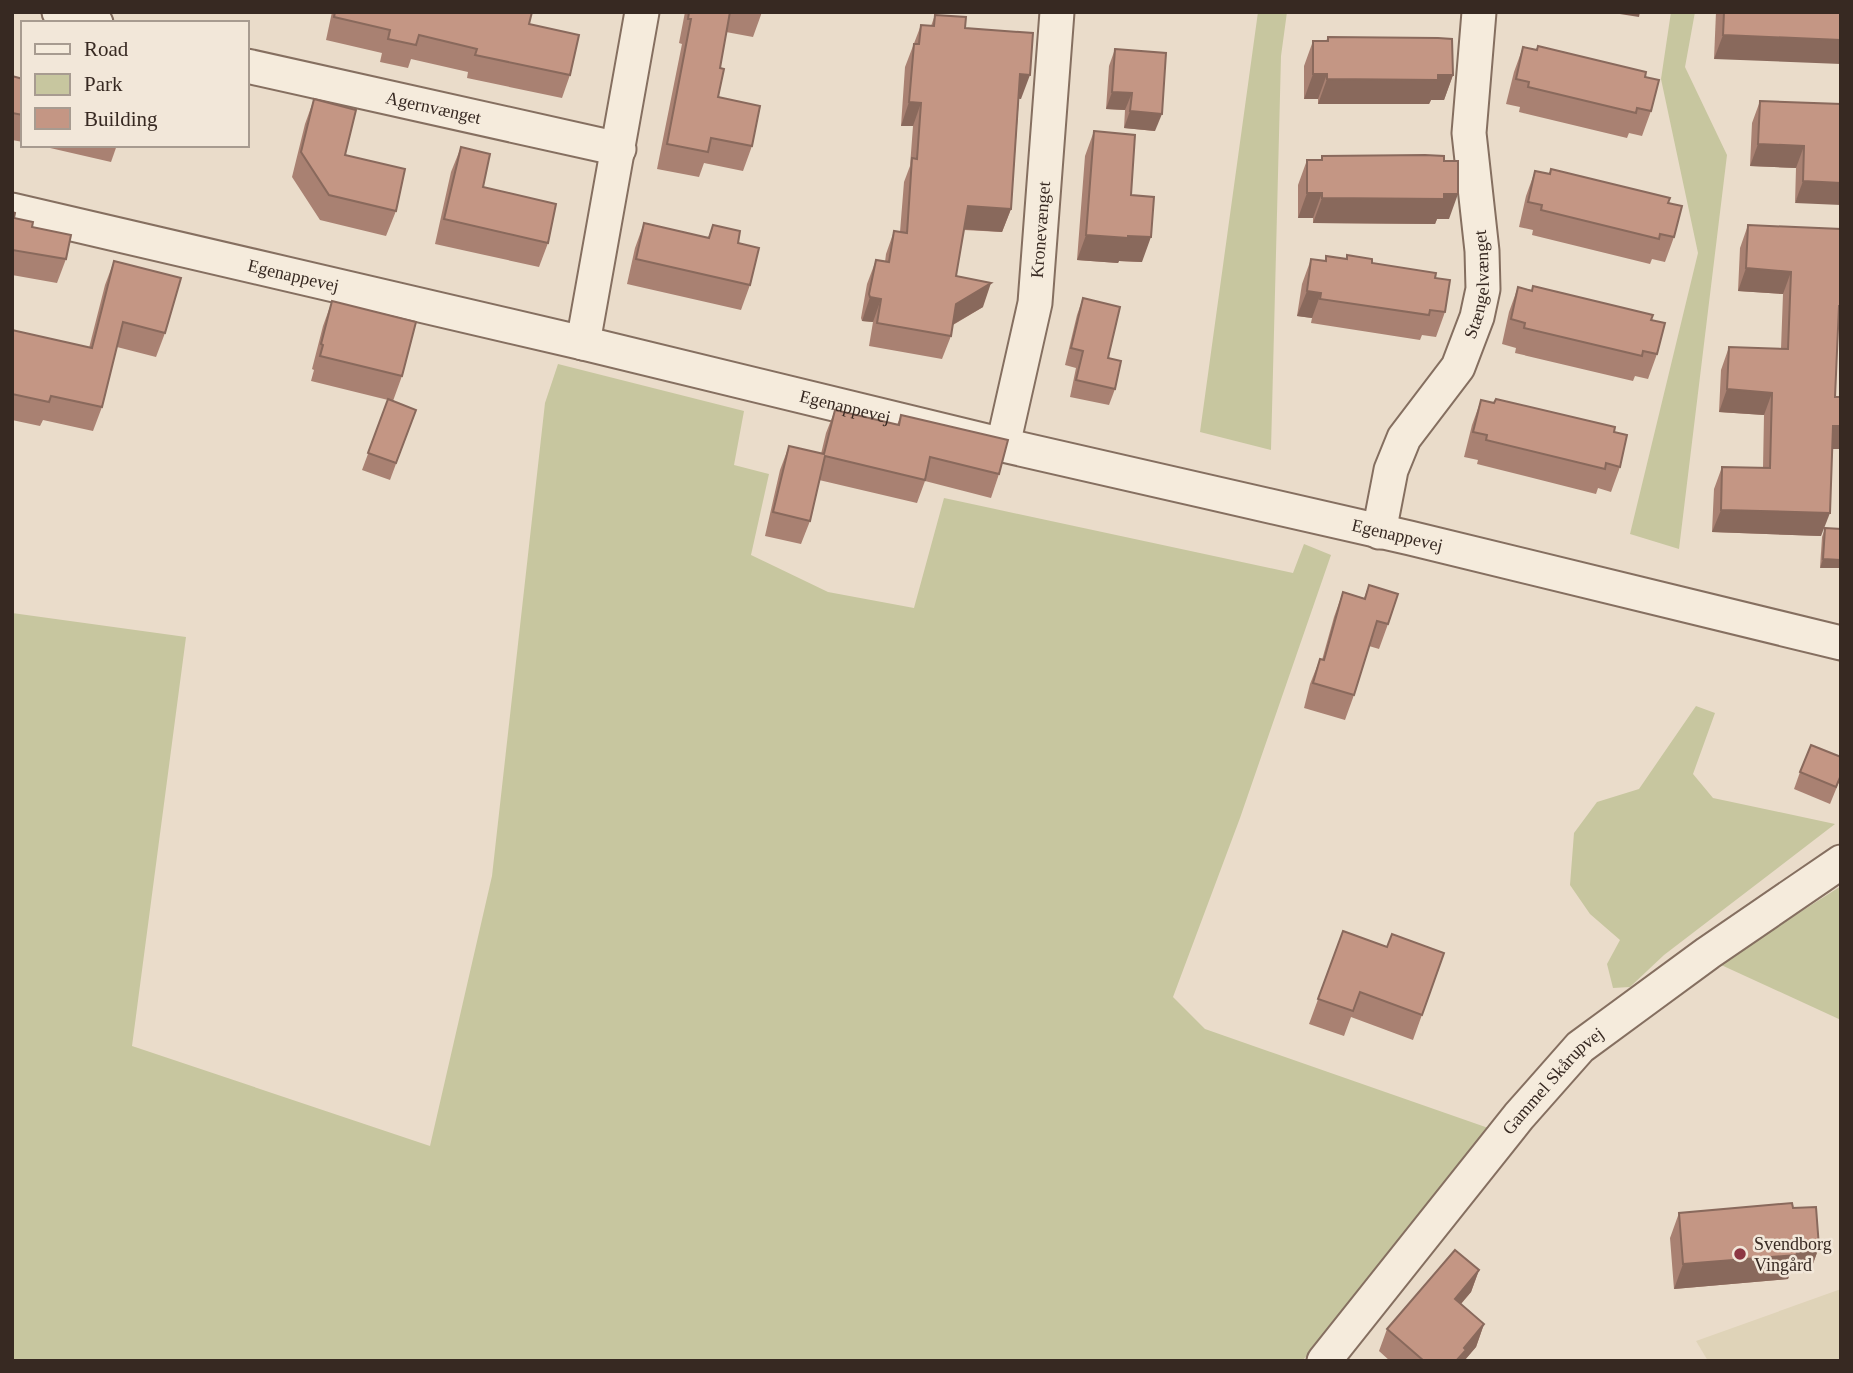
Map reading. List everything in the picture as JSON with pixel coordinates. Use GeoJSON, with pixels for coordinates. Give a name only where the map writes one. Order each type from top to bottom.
{"type":"FeatureCollection","features":[{"type":"Feature","properties":{"kind":"street"},"geometry":{"type":"LineString","coordinates":[[59,12],[89,21]]}},
{"type":"Feature","properties":{"kind":"street"},"geometry":{"type":"LineString","coordinates":[[583,342],[642,12]]}},
{"type":"Feature","properties":{"kind":"street","name":"Kronevænget"},"geometry":{"type":"LineString","coordinates":[[1003,445],[1035,303],[1057,12]]}},
{"type":"Feature","properties":{"kind":"street","name":"Stængelvænget"},"geometry":{"type":"LineString","coordinates":[[1378,532],[1391,470],[1404,438],[1458,367],[1477,317],[1483,289],[1482,251],[1469,133],[1479,12]]}},
{"type":"Feature","properties":{"kind":"street","name":"Agernvænget"},"geometry":{"type":"LineString","coordinates":[[248,66],[619,149]]}},
{"type":"Feature","properties":{"kind":"street","name":"Egenappevej"},"geometry":{"type":"LineString","coordinates":[[12,210],[583,342],[1003,445],[1841,643]]}},
{"type":"Feature","properties":{"kind":"street","name":"Gammel Skårupvej"},"geometry":{"type":"LineString","coordinates":[[1324,1361],[1519,1115],[1580,1047],[1708,953],[1841,862]]}},
{"type":"Feature","properties":{"kind":"shaded area"},"geometry":{"type":"Polygon","coordinates":[[[1841,1289],[1841,1361],[1708,1361],[1696,1341],[1841,1289]]]}},
{"type":"Feature","properties":{"kind":"green space"},"geometry":{"type":"Polygon","coordinates":[[[1258,12],[1287,12],[1281,56],[1271,450],[1200,432],[1258,12]]]}},
{"type":"Feature","properties":{"kind":"green space"},"geometry":{"type":"Polygon","coordinates":[[[1671,12],[1695,12],[1685,67],[1727,155],[1679,549],[1630,534],[1698,253],[1661,79],[1671,12]]]}},
{"type":"Feature","properties":{"kind":"green space"},"geometry":{"type":"Polygon","coordinates":[[[558,364],[744,411],[734,465],[769,474],[751,555],[828,592],[914,608],[944,498],[1293,573],[1304,544],[1331,555],[1240,818],[1173,997],[1205,1029],[1494,1130],[1329,1333],[1302,1361],[12,1361],[12,613],[186,637],[132,1046],[430,1146],[492,876],[545,403],[558,364]]]}},
{"type":"Feature","properties":{"kind":"green space"},"geometry":{"type":"Polygon","coordinates":[[[1696,706],[1715,713],[1693,774],[1713,798],[1835,824],[1664,955],[1630,987],[1613,988],[1607,964],[1620,940],[1590,914],[1570,885],[1574,833],[1597,802],[1639,789],[1696,706]]]}},
{"type":"Feature","properties":{"kind":"green space"},"geometry":{"type":"Polygon","coordinates":[[[1841,886],[1841,1020],[1719,964],[1841,886]]]}},
{"type":"Feature","properties":{"kind":"building"},"geometry":{"type":"Polygon","coordinates":[[[335,12],[532,12],[529,24],[579,35],[570,75],[475,55],[477,49],[419,35],[416,45],[388,39],[390,30],[334,17],[335,12]]]}},
{"type":"Feature","properties":{"kind":"building"},"geometry":{"type":"Polygon","coordinates":[[[689,12],[730,12],[718,97],[760,106],[752,146],[711,138],[708,152],[667,144],[691,19],[688,19],[689,12]]]}},
{"type":"Feature","properties":{"kind":"building"},"geometry":{"type":"Polygon","coordinates":[[[1724,12],[1841,12],[1841,40],[1723,35],[1724,12]]]}},
{"type":"Feature","properties":{"kind":"building"},"geometry":{"type":"Polygon","coordinates":[[[935,15],[966,17],[965,28],[1033,33],[1030,75],[1020,74],[1011,209],[968,206],[956,276],[991,283],[956,304],[951,336],[877,323],[881,299],[870,297],[869,294],[876,260],[889,262],[894,231],[907,233],[912,158],[917,159],[921,103],[909,102],[914,44],[919,44],[921,25],[934,26],[935,15]]]}},
{"type":"Feature","properties":{"kind":"building"},"geometry":{"type":"Polygon","coordinates":[[[1328,37],[1452,39],[1453,75],[1438,75],[1438,80],[1327,79],[1327,74],[1313,74],[1313,41],[1328,41],[1328,37]]]}},
{"type":"Feature","properties":{"kind":"building"},"geometry":{"type":"Polygon","coordinates":[[[1538,46],[1646,72],[1645,77],[1659,80],[1651,111],[1637,108],[1636,113],[1528,87],[1529,82],[1516,79],[1523,47],[1537,50],[1538,46]]]}},
{"type":"Feature","properties":{"kind":"building"},"geometry":{"type":"Polygon","coordinates":[[[1115,49],[1166,53],[1162,114],[1130,111],[1132,93],[1112,92],[1115,49]]]}},
{"type":"Feature","properties":{"kind":"building"},"geometry":{"type":"Polygon","coordinates":[[[12,76],[21,78],[21,115],[12,113],[12,76]]]}},
{"type":"Feature","properties":{"kind":"building"},"geometry":{"type":"Polygon","coordinates":[[[314,99],[356,110],[345,155],[405,169],[396,211],[329,195],[301,152],[314,99]]]}},
{"type":"Feature","properties":{"kind":"building"},"geometry":{"type":"Polygon","coordinates":[[[1760,101],[1841,104],[1841,183],[1803,181],[1804,146],[1758,144],[1760,101]]]}},
{"type":"Feature","properties":{"kind":"building"},"geometry":{"type":"Polygon","coordinates":[[[1094,131],[1135,135],[1131,195],[1154,197],[1151,237],[1086,235],[1094,131]]]}},
{"type":"Feature","properties":{"kind":"building"},"geometry":{"type":"Polygon","coordinates":[[[461,147],[490,154],[483,187],[556,204],[548,243],[444,219],[461,147]]]}},
{"type":"Feature","properties":{"kind":"building"},"geometry":{"type":"Polygon","coordinates":[[[1322,156],[1444,156],[1444,161],[1458,161],[1458,194],[1444,194],[1444,199],[1322,198],[1322,193],[1307,193],[1307,160],[1322,160],[1322,156]]]}},
{"type":"Feature","properties":{"kind":"building"},"geometry":{"type":"Polygon","coordinates":[[[1551,169],[1670,198],[1668,203],[1682,206],[1674,237],[1660,234],[1659,239],[1541,210],[1542,205],[1528,202],[1535,171],[1550,174],[1551,169]]]}},
{"type":"Feature","properties":{"kind":"building"},"geometry":{"type":"Polygon","coordinates":[[[12,212],[15,213],[14,218],[33,222],[32,227],[71,235],[66,259],[12,250],[12,212]]]}},
{"type":"Feature","properties":{"kind":"building"},"geometry":{"type":"Polygon","coordinates":[[[644,223],[709,238],[713,225],[740,231],[738,243],[759,248],[750,285],[636,259],[644,223]]]}},
{"type":"Feature","properties":{"kind":"building"},"geometry":{"type":"Polygon","coordinates":[[[1748,225],[1841,229],[1841,306],[1835,397],[1841,397],[1841,426],[1833,426],[1830,513],[1721,510],[1722,467],[1770,468],[1772,393],[1727,389],[1729,347],[1788,349],[1791,272],[1746,268],[1748,225]]]}},
{"type":"Feature","properties":{"kind":"building"},"geometry":{"type":"Polygon","coordinates":[[[1347,255],[1372,259],[1372,263],[1436,273],[1435,278],[1450,280],[1445,312],[1430,310],[1429,315],[1320,299],[1321,293],[1307,291],[1311,259],[1326,261],[1326,256],[1347,259],[1347,255]]]}},
{"type":"Feature","properties":{"kind":"building"},"geometry":{"type":"Polygon","coordinates":[[[114,261],[181,278],[165,333],[123,322],[102,407],[51,396],[49,402],[12,394],[12,330],[92,348],[114,261]]]}},
{"type":"Feature","properties":{"kind":"building"},"geometry":{"type":"Polygon","coordinates":[[[1533,286],[1653,315],[1651,320],[1665,323],[1657,354],[1643,351],[1642,356],[1524,328],[1525,323],[1511,319],[1518,287],[1532,291],[1533,286]]]}},
{"type":"Feature","properties":{"kind":"building"},"geometry":{"type":"Polygon","coordinates":[[[1083,298],[1120,307],[1108,358],[1121,361],[1115,389],[1076,380],[1083,351],[1071,348],[1083,298]]]}},
{"type":"Feature","properties":{"kind":"building"},"geometry":{"type":"Polygon","coordinates":[[[332,301],[416,322],[402,376],[320,356],[332,301]]]}},
{"type":"Feature","properties":{"kind":"building"},"geometry":{"type":"Polygon","coordinates":[[[388,399],[416,410],[396,463],[368,453],[388,399]]]}},
{"type":"Feature","properties":{"kind":"building"},"geometry":{"type":"Polygon","coordinates":[[[1496,399],[1615,427],[1614,432],[1627,435],[1620,467],[1606,463],[1605,469],[1486,440],[1487,435],[1473,432],[1481,400],[1494,403],[1496,399]]]}},
{"type":"Feature","properties":{"kind":"building"},"geometry":{"type":"Polygon","coordinates":[[[835,410],[899,425],[901,415],[1008,440],[999,474],[930,457],[925,480],[825,456],[810,521],[773,512],[789,446],[824,454],[835,410]]]}},
{"type":"Feature","properties":{"kind":"building"},"geometry":{"type":"Polygon","coordinates":[[[1825,528],[1841,529],[1841,560],[1823,559],[1825,528]]]}},
{"type":"Feature","properties":{"kind":"building"},"geometry":{"type":"Polygon","coordinates":[[[1369,585],[1398,594],[1388,624],[1377,621],[1354,695],[1313,683],[1320,659],[1324,660],[1343,592],[1365,599],[1369,585]]]}},
{"type":"Feature","properties":{"kind":"building"},"geometry":{"type":"Polygon","coordinates":[[[1811,745],[1841,757],[1841,775],[1836,787],[1800,772],[1811,745]]]}},
{"type":"Feature","properties":{"kind":"building"},"geometry":{"type":"Polygon","coordinates":[[[1343,931],[1387,947],[1392,934],[1444,953],[1422,1015],[1360,992],[1353,1011],[1318,999],[1343,931]]]}},
{"type":"Feature","properties":{"kind":"building"},"geometry":{"type":"Polygon","coordinates":[[[1792,1203],[1793,1208],[1816,1207],[1819,1247],[1796,1248],[1797,1255],[1683,1264],[1679,1213],[1792,1203]]]}},
{"type":"Feature","properties":{"kind":"building"},"geometry":{"type":"Polygon","coordinates":[[[1455,1250],[1479,1270],[1455,1299],[1484,1324],[1456,1361],[1424,1361],[1387,1329],[1455,1250]]]}},
{"type":"Feature","properties":{"kind":"place","name":"Svendborg Vingård"},"geometry":{"type":"Point","coordinates":[1740,1254]}}]}
